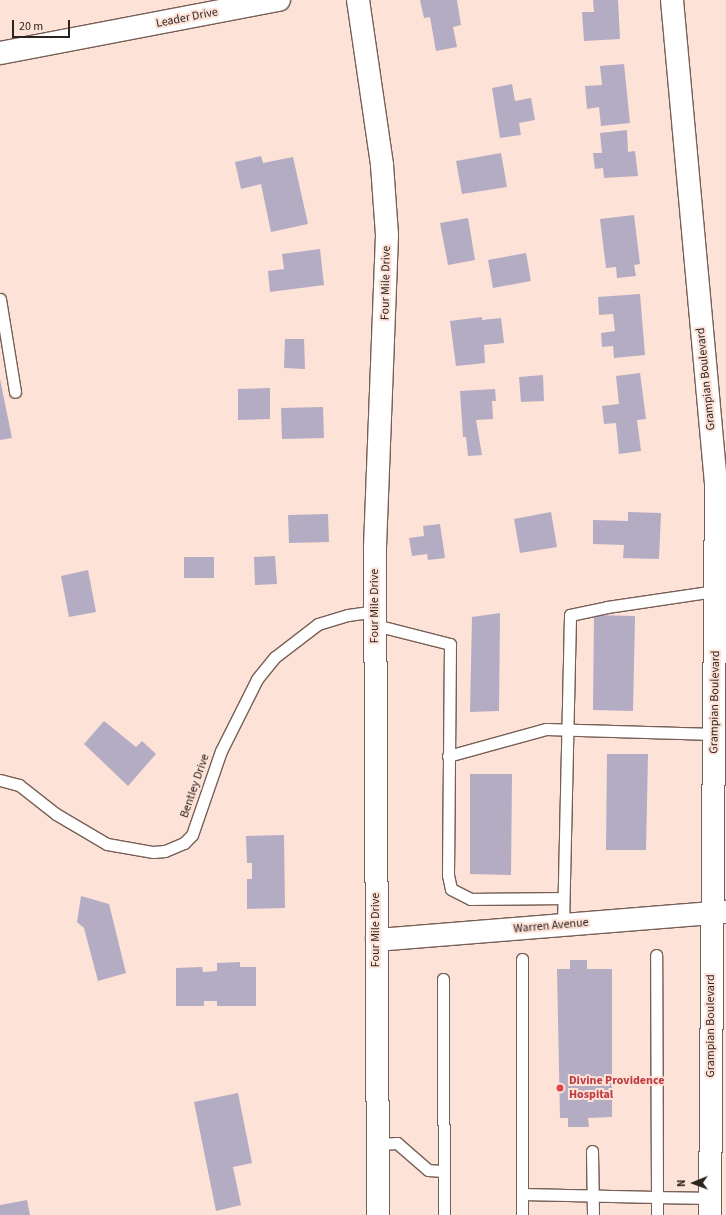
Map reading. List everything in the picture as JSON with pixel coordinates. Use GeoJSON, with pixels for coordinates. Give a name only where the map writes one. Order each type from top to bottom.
{"type":"FeatureCollection","features":[{"type":"Feature","properties":{"kind":"street","name":"Leader Drive"},"geometry":{"type":"LineString","coordinates":[[0,53],[279,0]]}},
{"type":"Feature","properties":{"kind":"street","name":"Four Mile Drive"},"geometry":{"type":"LineString","coordinates":[[358,0],[382,165],[387,234],[375,549],[378,1215]]}},
{"type":"Feature","properties":{"kind":"street","name":"Grampian Boulevard"},"geometry":{"type":"LineString","coordinates":[[672,0],[718,418],[714,734],[719,912],[710,1207]]}},
{"type":"Feature","properties":{"kind":"street","name":"Warren Avenue"},"geometry":{"type":"LineString","coordinates":[[376,940],[719,912]]}},
{"type":"Feature","properties":{"kind":"lane"},"geometry":{"type":"LineString","coordinates":[[0,299],[15,392]]}},
{"type":"Feature","properties":{"kind":"lane"},"geometry":{"type":"LineString","coordinates":[[563,925],[570,615],[608,607],[716,591]]}},
{"type":"Feature","properties":{"kind":"lane","name":"Bentley Drive"},"geometry":{"type":"LineString","coordinates":[[0,780],[19,785],[56,814],[107,844],[153,852],[166,851],[184,843],[192,835],[221,751],[257,679],[275,657],[318,624],[348,615],[375,618]]}},
{"type":"Feature","properties":{"kind":"lane"},"geometry":{"type":"LineString","coordinates":[[375,618],[450,644],[448,875],[451,889],[471,899],[563,898]]}},
{"type":"Feature","properties":{"kind":"lane"},"geometry":{"type":"LineString","coordinates":[[448,756],[546,730],[567,732],[714,734]]}},
{"type":"Feature","properties":{"kind":"lane"},"geometry":{"type":"LineString","coordinates":[[656,955],[657,1215]]}},
{"type":"Feature","properties":{"kind":"lane"},"geometry":{"type":"LineString","coordinates":[[522,959],[522,1215]]}},
{"type":"Feature","properties":{"kind":"lane"},"geometry":{"type":"LineString","coordinates":[[443,979],[444,1215]]}},
{"type":"Feature","properties":{"kind":"lane"},"geometry":{"type":"LineString","coordinates":[[378,1144],[397,1143],[428,1170],[444,1171]]}},
{"type":"Feature","properties":{"kind":"lane"},"geometry":{"type":"LineString","coordinates":[[592,1151],[593,1215]]}},
{"type":"Feature","properties":{"kind":"lane"},"geometry":{"type":"LineString","coordinates":[[522,1194],[657,1197],[710,1207]]}},
{"type":"Feature","properties":{"kind":"building"},"geometry":{"type":"Polygon","coordinates":[[[420,0],[457,0],[461,25],[453,27],[457,47],[436,51],[430,17],[424,18],[420,0]]]}},
{"type":"Feature","properties":{"kind":"building"},"geometry":{"type":"Polygon","coordinates":[[[593,0],[618,0],[620,39],[584,41],[582,12],[594,12],[593,0]]]}},
{"type":"Feature","properties":{"kind":"building"},"geometry":{"type":"Polygon","coordinates":[[[624,64],[630,123],[601,126],[599,107],[587,109],[585,86],[602,85],[600,66],[624,64]]]}},
{"type":"Feature","properties":{"kind":"building"},"geometry":{"type":"Polygon","coordinates":[[[512,84],[515,101],[531,98],[535,120],[519,123],[521,135],[500,138],[492,88],[512,84]]]}},
{"type":"Feature","properties":{"kind":"building"},"geometry":{"type":"Polygon","coordinates":[[[627,130],[628,152],[635,151],[638,176],[604,178],[603,168],[595,169],[593,153],[602,153],[600,133],[627,130]]]}},
{"type":"Feature","properties":{"kind":"building"},"geometry":{"type":"Polygon","coordinates":[[[501,153],[507,187],[462,194],[456,161],[501,153]]]}},
{"type":"Feature","properties":{"kind":"building"},"geometry":{"type":"Polygon","coordinates":[[[261,156],[263,163],[293,157],[308,224],[271,232],[261,184],[241,189],[235,162],[261,156]]]}},
{"type":"Feature","properties":{"kind":"building"},"geometry":{"type":"Polygon","coordinates":[[[634,215],[640,264],[634,265],[636,276],[617,278],[616,267],[606,268],[600,219],[634,215]]]}},
{"type":"Feature","properties":{"kind":"building"},"geometry":{"type":"Polygon","coordinates":[[[468,218],[475,260],[448,265],[440,223],[468,218]]]}},
{"type":"Feature","properties":{"kind":"building"},"geometry":{"type":"Polygon","coordinates":[[[320,249],[324,285],[270,292],[268,271],[284,269],[282,254],[320,249]]]}},
{"type":"Feature","properties":{"kind":"building"},"geometry":{"type":"Polygon","coordinates":[[[526,253],[531,281],[493,288],[488,260],[526,253]]]}},
{"type":"Feature","properties":{"kind":"building"},"geometry":{"type":"Polygon","coordinates":[[[640,294],[645,355],[614,358],[613,346],[602,347],[601,333],[615,331],[613,314],[599,315],[598,297],[640,294]]]}},
{"type":"Feature","properties":{"kind":"building"},"geometry":{"type":"Polygon","coordinates":[[[482,317],[482,320],[501,318],[504,343],[484,345],[485,363],[456,366],[450,321],[482,317]]]}},
{"type":"Feature","properties":{"kind":"building"},"geometry":{"type":"Polygon","coordinates":[[[285,339],[304,339],[305,369],[284,368],[285,339]]]}},
{"type":"Feature","properties":{"kind":"building"},"geometry":{"type":"Polygon","coordinates":[[[640,373],[646,419],[637,420],[641,451],[619,454],[616,423],[604,424],[602,406],[619,404],[616,376],[640,373]]]}},
{"type":"Feature","properties":{"kind":"building"},"geometry":{"type":"Polygon","coordinates":[[[543,375],[544,401],[521,402],[519,377],[543,375]]]}},
{"type":"Feature","properties":{"kind":"building"},"geometry":{"type":"Polygon","coordinates":[[[0,379],[12,438],[0,440],[0,379]]]}},
{"type":"Feature","properties":{"kind":"building"},"geometry":{"type":"Polygon","coordinates":[[[270,388],[270,419],[238,420],[238,389],[270,388]]]}},
{"type":"Feature","properties":{"kind":"building"},"geometry":{"type":"Polygon","coordinates":[[[495,389],[496,401],[492,401],[493,419],[476,420],[482,455],[468,456],[466,437],[463,437],[460,391],[495,389]]]}},
{"type":"Feature","properties":{"kind":"building"},"geometry":{"type":"Polygon","coordinates":[[[323,407],[324,438],[282,439],[281,408],[323,407]]]}},
{"type":"Feature","properties":{"kind":"building"},"geometry":{"type":"Polygon","coordinates":[[[551,512],[557,547],[520,553],[514,519],[551,512]]]}},
{"type":"Feature","properties":{"kind":"building"},"geometry":{"type":"Polygon","coordinates":[[[628,512],[661,513],[659,559],[623,558],[624,545],[593,544],[593,520],[628,521],[628,512]]]}},
{"type":"Feature","properties":{"kind":"building"},"geometry":{"type":"Polygon","coordinates":[[[328,514],[329,542],[289,543],[288,515],[328,514]]]}},
{"type":"Feature","properties":{"kind":"building"},"geometry":{"type":"Polygon","coordinates":[[[440,524],[445,558],[428,560],[427,554],[412,556],[409,538],[424,536],[423,526],[440,524]]]}},
{"type":"Feature","properties":{"kind":"building"},"geometry":{"type":"Polygon","coordinates":[[[275,556],[277,584],[255,585],[254,557],[275,556]]]}},
{"type":"Feature","properties":{"kind":"building"},"geometry":{"type":"Polygon","coordinates":[[[184,557],[214,557],[214,578],[184,578],[184,557]]]}},
{"type":"Feature","properties":{"kind":"building"},"geometry":{"type":"Polygon","coordinates":[[[88,570],[96,612],[69,617],[61,576],[88,570]]]}},
{"type":"Feature","properties":{"kind":"building"},"geometry":{"type":"Polygon","coordinates":[[[500,613],[499,711],[470,712],[472,617],[500,613]]]}},
{"type":"Feature","properties":{"kind":"building"},"geometry":{"type":"Polygon","coordinates":[[[594,615],[635,616],[633,711],[593,710],[594,615]]]}},
{"type":"Feature","properties":{"kind":"building"},"geometry":{"type":"Polygon","coordinates":[[[104,721],[136,747],[142,741],[156,754],[128,786],[84,744],[104,721]]]}},
{"type":"Feature","properties":{"kind":"building"},"geometry":{"type":"Polygon","coordinates":[[[607,754],[648,754],[646,850],[606,850],[607,754]]]}},
{"type":"Feature","properties":{"kind":"building"},"geometry":{"type":"Polygon","coordinates":[[[470,774],[512,774],[511,875],[470,874],[470,774]]]}},
{"type":"Feature","properties":{"kind":"building"},"geometry":{"type":"Polygon","coordinates":[[[284,835],[285,908],[247,909],[247,879],[252,879],[252,863],[247,863],[246,836],[284,835]]]}},
{"type":"Feature","properties":{"kind":"building"},"geometry":{"type":"Polygon","coordinates":[[[81,896],[109,904],[126,973],[98,981],[84,928],[77,922],[81,896]]]}},
{"type":"Feature","properties":{"kind":"building"},"geometry":{"type":"Polygon","coordinates":[[[570,960],[587,960],[587,969],[612,969],[612,1117],[588,1118],[589,1127],[568,1127],[568,1118],[560,1118],[557,969],[570,969],[570,960]]]}},
{"type":"Feature","properties":{"kind":"building"},"geometry":{"type":"Polygon","coordinates":[[[240,962],[240,967],[256,967],[256,1006],[217,1006],[217,1001],[204,1001],[204,1006],[176,1006],[176,968],[202,967],[203,972],[217,971],[217,963],[240,962]]]}},
{"type":"Feature","properties":{"kind":"building"},"geometry":{"type":"Polygon","coordinates":[[[238,1093],[252,1163],[233,1167],[241,1205],[216,1211],[194,1102],[238,1093]]]}},
{"type":"Feature","properties":{"kind":"building"},"geometry":{"type":"Polygon","coordinates":[[[27,1200],[30,1215],[0,1215],[0,1205],[27,1200]]]}},
{"type":"Feature","properties":{"kind":"place","name":"Divine Providence Hospital"},"geometry":{"type":"Point","coordinates":[560,1088]}}]}
